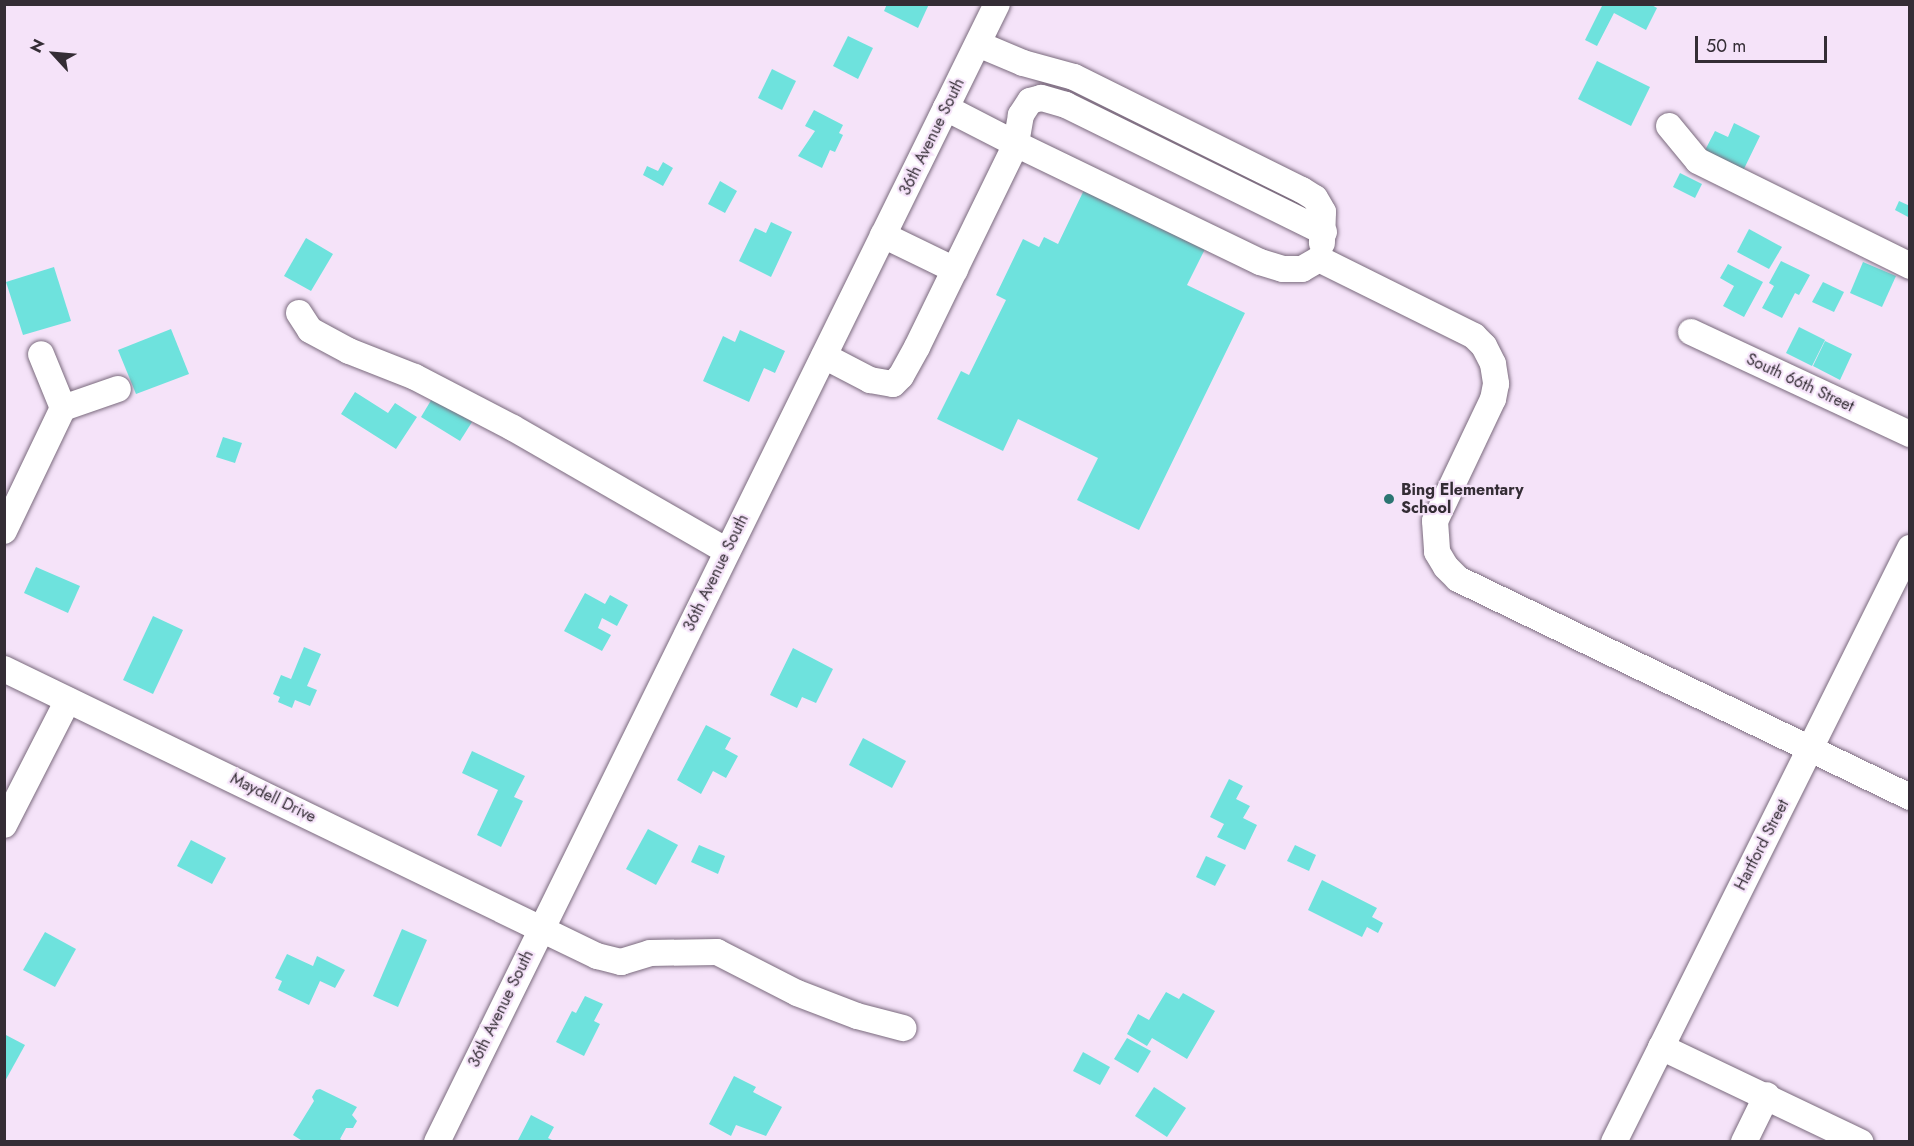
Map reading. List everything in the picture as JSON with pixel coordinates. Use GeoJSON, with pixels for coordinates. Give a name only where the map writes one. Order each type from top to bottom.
{"type":"FeatureCollection","features":[{"type":"Feature","properties":{"kind":"street","name":"36th Avenue South"},"geometry":{"type":"LineString","coordinates":[[437,1142],[997,4]]}},
{"type":"Feature","properties":{"kind":"street"},"geometry":{"type":"LineString","coordinates":[[978,44],[1023,63],[1074,77],[1294,185],[1315,198],[1323,212],[1324,232],[1320,259]]}},
{"type":"Feature","properties":{"kind":"street"},"geometry":{"type":"LineString","coordinates":[[824,356],[870,380],[893,384],[901,376],[1016,144],[1021,115],[1030,101],[1041,98],[1058,103],[1324,232]]}},
{"type":"Feature","properties":{"kind":"street"},"geometry":{"type":"LineString","coordinates":[[946,108],[1260,262],[1283,269],[1302,269],[1320,259]]}},
{"type":"Feature","properties":{"kind":"street"},"geometry":{"type":"LineString","coordinates":[[1669,126],[1698,161],[1910,266]]}},
{"type":"Feature","properties":{"kind":"street"},"geometry":{"type":"LineString","coordinates":[[883,235],[955,270]]}},
{"type":"Feature","properties":{"kind":"street"},"geometry":{"type":"LineString","coordinates":[[1320,259],[1474,336],[1484,346],[1493,364],[1496,384],[1493,399],[1436,521],[1437,552],[1446,567],[1458,579],[1910,797]]}},
{"type":"Feature","properties":{"kind":"street"},"geometry":{"type":"LineString","coordinates":[[299,313],[310,330],[349,351],[415,377],[513,428],[727,551]]}},
{"type":"Feature","properties":{"kind":"street","name":"South 66th Street"},"geometry":{"type":"LineString","coordinates":[[1691,332],[1910,434]]}},
{"type":"Feature","properties":{"kind":"street"},"geometry":{"type":"LineString","coordinates":[[41,354],[63,408]]}},
{"type":"Feature","properties":{"kind":"street"},"geometry":{"type":"LineString","coordinates":[[4,531],[63,408],[118,389]]}},
{"type":"Feature","properties":{"kind":"street","name":"Hartford Street"},"geometry":{"type":"LineString","coordinates":[[1614,1142],[1910,548]]}},
{"type":"Feature","properties":{"kind":"street","name":"Maydell Drive"},"geometry":{"type":"LineString","coordinates":[[4,669],[597,956],[621,962],[650,953],[717,952],[797,993],[857,1016],[903,1028]]}},
{"type":"Feature","properties":{"kind":"street"},"geometry":{"type":"LineString","coordinates":[[4,825],[68,700]]}},
{"type":"Feature","properties":{"kind":"street"},"geometry":{"type":"LineString","coordinates":[[1661,1047],[1767,1095],[1860,1142]]}},
{"type":"Feature","properties":{"kind":"street"},"geometry":{"type":"LineString","coordinates":[[1744,1142],[1767,1095]]}},
{"type":"Feature","properties":{"kind":"building"},"geometry":{"type":"Polygon","coordinates":[[[887,4],[929,4],[918,28],[884,11],[887,4]]]}},
{"type":"Feature","properties":{"kind":"building"},"geometry":{"type":"Polygon","coordinates":[[[1603,4],[1650,4],[1657,8],[1646,30],[1614,13],[1597,46],[1585,40],[1603,4]]]}},
{"type":"Feature","properties":{"kind":"building"},"geometry":{"type":"Polygon","coordinates":[[[848,36],[873,48],[858,79],[833,66],[848,36]]]}},
{"type":"Feature","properties":{"kind":"building"},"geometry":{"type":"Polygon","coordinates":[[[1597,61],[1650,87],[1631,126],[1578,99],[1597,61]]]}},
{"type":"Feature","properties":{"kind":"building"},"geometry":{"type":"Polygon","coordinates":[[[772,69],[796,81],[782,110],[758,98],[772,69]]]}},
{"type":"Feature","properties":{"kind":"building"},"geometry":{"type":"Polygon","coordinates":[[[814,110],[843,125],[839,133],[843,135],[835,152],[830,150],[822,168],[798,156],[815,131],[805,126],[814,110]]]}},
{"type":"Feature","properties":{"kind":"building"},"geometry":{"type":"Polygon","coordinates":[[[1734,123],[1760,136],[1740,177],[1701,158],[1715,131],[1728,137],[1734,123]]]}},
{"type":"Feature","properties":{"kind":"building"},"geometry":{"type":"Polygon","coordinates":[[[663,162],[673,168],[663,186],[643,175],[647,166],[658,171],[663,162]]]}},
{"type":"Feature","properties":{"kind":"building"},"geometry":{"type":"Polygon","coordinates":[[[1680,173],[1702,184],[1695,198],[1673,187],[1680,173]]]}},
{"type":"Feature","properties":{"kind":"building"},"geometry":{"type":"Polygon","coordinates":[[[720,181],[737,191],[725,213],[708,204],[720,181]]]}},
{"type":"Feature","properties":{"kind":"building"},"geometry":{"type":"Polygon","coordinates":[[[1084,190],[1205,249],[1187,285],[1245,313],[1139,530],[1077,500],[1098,458],[1018,419],[1003,451],[937,419],[961,371],[969,375],[1006,300],[996,295],[1023,239],[1039,247],[1044,237],[1058,244],[1084,190]]]}},
{"type":"Feature","properties":{"kind":"building"},"geometry":{"type":"Polygon","coordinates":[[[1899,201],[1910,206],[1910,218],[1895,210],[1899,201]]]}},
{"type":"Feature","properties":{"kind":"building"},"geometry":{"type":"Polygon","coordinates":[[[771,222],[792,232],[771,277],[739,261],[755,228],[766,233],[771,222]]]}},
{"type":"Feature","properties":{"kind":"building"},"geometry":{"type":"Polygon","coordinates":[[[1749,229],[1782,247],[1769,269],[1737,252],[1749,229]]]}},
{"type":"Feature","properties":{"kind":"building"},"geometry":{"type":"Polygon","coordinates":[[[306,238],[333,254],[311,291],[284,276],[306,238]]]}},
{"type":"Feature","properties":{"kind":"building"},"geometry":{"type":"Polygon","coordinates":[[[1781,261],[1810,275],[1799,295],[1795,293],[1782,318],[1762,308],[1774,286],[1769,283],[1781,261]]]}},
{"type":"Feature","properties":{"kind":"building"},"geometry":{"type":"Polygon","coordinates":[[[1863,262],[1896,276],[1882,307],[1850,293],[1863,262]]]}},
{"type":"Feature","properties":{"kind":"building"},"geometry":{"type":"Polygon","coordinates":[[[1728,264],[1763,282],[1744,317],[1723,306],[1734,286],[1720,278],[1728,264]]]}},
{"type":"Feature","properties":{"kind":"building"},"geometry":{"type":"Polygon","coordinates":[[[54,267],[71,321],[23,335],[6,282],[54,267]]]}},
{"type":"Feature","properties":{"kind":"building"},"geometry":{"type":"Polygon","coordinates":[[[1823,282],[1844,292],[1834,312],[1812,302],[1823,282]]]}},
{"type":"Feature","properties":{"kind":"building"},"geometry":{"type":"Polygon","coordinates":[[[1799,327],[1825,340],[1812,366],[1786,353],[1799,327]]]}},
{"type":"Feature","properties":{"kind":"building"},"geometry":{"type":"Polygon","coordinates":[[[171,329],[189,374],[136,394],[118,350],[171,329]]]}},
{"type":"Feature","properties":{"kind":"building"},"geometry":{"type":"Polygon","coordinates":[[[740,330],[785,351],[775,373],[764,368],[749,402],[703,381],[723,336],[735,342],[740,330]]]}},
{"type":"Feature","properties":{"kind":"building"},"geometry":{"type":"Polygon","coordinates":[[[1825,341],[1852,354],[1840,380],[1813,366],[1825,341]]]}},
{"type":"Feature","properties":{"kind":"building"},"geometry":{"type":"Polygon","coordinates":[[[355,392],[388,413],[395,403],[417,417],[396,449],[341,414],[355,392]]]}},
{"type":"Feature","properties":{"kind":"building"},"geometry":{"type":"Polygon","coordinates":[[[433,397],[472,422],[460,441],[421,417],[433,397]]]}},
{"type":"Feature","properties":{"kind":"building"},"geometry":{"type":"Polygon","coordinates":[[[223,437],[242,443],[235,463],[216,457],[223,437]]]}},
{"type":"Feature","properties":{"kind":"building"},"geometry":{"type":"Polygon","coordinates":[[[36,567],[80,586],[68,613],[24,593],[36,567]]]}},
{"type":"Feature","properties":{"kind":"building"},"geometry":{"type":"Polygon","coordinates":[[[585,593],[605,604],[610,595],[628,605],[617,626],[602,618],[598,628],[611,635],[602,651],[564,631],[585,593]]]}},
{"type":"Feature","properties":{"kind":"building"},"geometry":{"type":"Polygon","coordinates":[[[153,616],[183,630],[153,694],[123,680],[153,616]]]}},
{"type":"Feature","properties":{"kind":"building"},"geometry":{"type":"Polygon","coordinates":[[[304,647],[321,654],[307,686],[317,690],[310,706],[295,700],[292,708],[278,702],[280,697],[273,694],[281,675],[291,679],[304,647]]]}},
{"type":"Feature","properties":{"kind":"building"},"geometry":{"type":"Polygon","coordinates":[[[793,648],[833,669],[816,703],[802,697],[797,708],[770,695],[793,648]]]}},
{"type":"Feature","properties":{"kind":"building"},"geometry":{"type":"Polygon","coordinates":[[[706,725],[731,738],[725,749],[738,756],[726,778],[713,771],[701,794],[677,780],[706,725]]]}},
{"type":"Feature","properties":{"kind":"building"},"geometry":{"type":"Polygon","coordinates":[[[863,738],[906,761],[892,788],[849,765],[863,738]]]}},
{"type":"Feature","properties":{"kind":"building"},"geometry":{"type":"Polygon","coordinates":[[[472,751],[525,776],[514,797],[523,801],[501,847],[477,835],[498,790],[462,773],[472,751]]]}},
{"type":"Feature","properties":{"kind":"building"},"geometry":{"type":"Polygon","coordinates":[[[1229,779],[1243,786],[1236,799],[1250,806],[1243,818],[1257,825],[1245,850],[1217,837],[1224,824],[1210,817],[1229,779]]]}},
{"type":"Feature","properties":{"kind":"building"},"geometry":{"type":"Polygon","coordinates":[[[648,829],[678,845],[656,885],[626,869],[648,829]]]}},
{"type":"Feature","properties":{"kind":"building"},"geometry":{"type":"Polygon","coordinates":[[[191,840],[226,858],[212,884],[177,866],[191,840]]]}},
{"type":"Feature","properties":{"kind":"building"},"geometry":{"type":"Polygon","coordinates":[[[699,845],[725,856],[718,874],[691,862],[699,845]]]}},
{"type":"Feature","properties":{"kind":"building"},"geometry":{"type":"Polygon","coordinates":[[[1295,845],[1316,855],[1309,871],[1287,861],[1295,845]]]}},
{"type":"Feature","properties":{"kind":"building"},"geometry":{"type":"Polygon","coordinates":[[[1206,856],[1226,865],[1215,886],[1196,877],[1206,856]]]}},
{"type":"Feature","properties":{"kind":"building"},"geometry":{"type":"Polygon","coordinates":[[[1322,880],[1377,908],[1372,917],[1383,923],[1378,933],[1367,927],[1362,937],[1308,910],[1322,880]]]}},
{"type":"Feature","properties":{"kind":"building"},"geometry":{"type":"Polygon","coordinates":[[[402,929],[427,940],[398,1007],[373,996],[402,929]]]}},
{"type":"Feature","properties":{"kind":"building"},"geometry":{"type":"Polygon","coordinates":[[[45,932],[76,949],[55,987],[23,970],[45,932]]]}},
{"type":"Feature","properties":{"kind":"building"},"geometry":{"type":"Polygon","coordinates":[[[287,954],[313,966],[317,956],[345,970],[335,988],[320,981],[309,1005],[278,990],[282,981],[275,978],[287,954]]]}},
{"type":"Feature","properties":{"kind":"building"},"geometry":{"type":"Polygon","coordinates":[[[1166,992],[1179,999],[1183,993],[1215,1011],[1187,1059],[1152,1038],[1147,1046],[1127,1034],[1138,1014],[1149,1020],[1166,992]]]}},
{"type":"Feature","properties":{"kind":"building"},"geometry":{"type":"Polygon","coordinates":[[[585,996],[603,1004],[594,1021],[600,1024],[584,1056],[556,1042],[572,1011],[576,1013],[585,996]]]}},
{"type":"Feature","properties":{"kind":"building"},"geometry":{"type":"Polygon","coordinates":[[[4,1034],[25,1045],[4,1083],[4,1034]]]}},
{"type":"Feature","properties":{"kind":"building"},"geometry":{"type":"Polygon","coordinates":[[[1127,1038],[1151,1051],[1138,1073],[1114,1059],[1127,1038]]]}},
{"type":"Feature","properties":{"kind":"building"},"geometry":{"type":"Polygon","coordinates":[[[1083,1052],[1110,1067],[1100,1085],[1073,1071],[1083,1052]]]}},
{"type":"Feature","properties":{"kind":"building"},"geometry":{"type":"Polygon","coordinates":[[[734,1076],[756,1087],[753,1092],[782,1107],[766,1136],[736,1125],[731,1136],[709,1124],[734,1076]]]}},
{"type":"Feature","properties":{"kind":"building"},"geometry":{"type":"Polygon","coordinates":[[[1154,1087],[1186,1108],[1167,1137],[1135,1116],[1154,1087]]]}},
{"type":"Feature","properties":{"kind":"building"},"geometry":{"type":"Polygon","coordinates":[[[320,1089],[357,1107],[352,1115],[357,1121],[353,1128],[346,1128],[340,1139],[345,1142],[304,1142],[293,1135],[314,1101],[312,1097],[316,1090],[320,1089]]]}},
{"type":"Feature","properties":{"kind":"building"},"geometry":{"type":"Polygon","coordinates":[[[531,1115],[554,1127],[548,1138],[556,1142],[517,1142],[531,1115]]]}},
{"type":"Feature","properties":{"kind":"place","name":"Bing Elementary School"},"geometry":{"type":"Point","coordinates":[1389,499]}}]}
